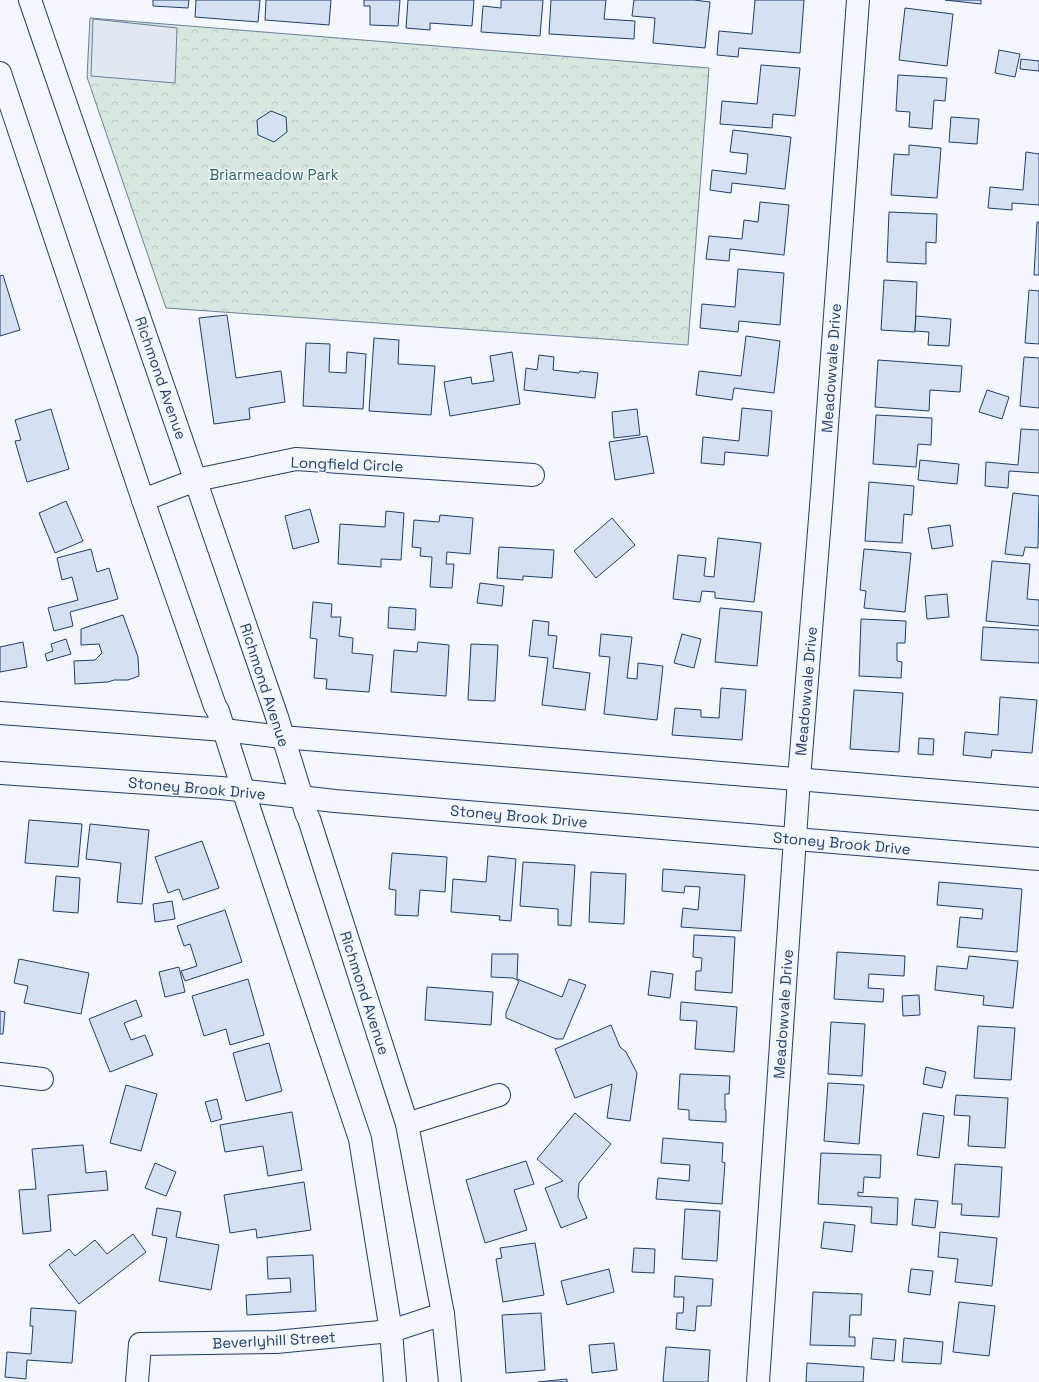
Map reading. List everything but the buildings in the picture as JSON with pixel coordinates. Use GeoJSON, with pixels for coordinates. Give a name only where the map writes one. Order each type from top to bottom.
{"type":"FeatureCollection","features":[{"type":"Feature","properties":{"kind":"street","name":"Richmond Avenue"},"geometry":{"type":"LineString","coordinates":[[30,0],[196,480],[309,819],[407,1124],[443,1314],[450,1382]]}},
{"type":"Feature","properties":{"kind":"street","name":"Meadowvale Drive"},"geometry":{"type":"LineString","coordinates":[[758,1382],[799,779],[823,486],[858,0]]}},
{"type":"Feature","properties":{"kind":"street"},"geometry":{"type":"LineString","coordinates":[[0,73],[143,500],[218,711],[360,1139],[391,1331],[395,1382]]}},
{"type":"Feature","properties":{"kind":"street","name":"Longfield Circle"},"geometry":{"type":"LineString","coordinates":[[143,500],[196,480],[296,459],[533,475]]}},
{"type":"Feature","properties":{"kind":"street"},"geometry":{"type":"LineString","coordinates":[[0,713],[224,730],[282,737],[1039,799]]}},
{"type":"Feature","properties":{"kind":"street","name":"Stoney Brook Drive"},"geometry":{"type":"LineString","coordinates":[[0,773],[244,790],[302,798],[1039,859]]}},
{"type":"Feature","properties":{"kind":"street"},"geometry":{"type":"LineString","coordinates":[[0,1074],[42,1079]]}},
{"type":"Feature","properties":{"kind":"street"},"geometry":{"type":"LineString","coordinates":[[407,1124],[499,1095]]}},
{"type":"Feature","properties":{"kind":"street","name":"Beverlyhill Street"},"geometry":{"type":"LineString","coordinates":[[137,1382],[140,1344],[276,1342],[391,1331],[443,1314]]}},
{"type":"Feature","properties":{"kind":"green space","name":"Briarmeadow Park"},"geometry":{"type":"Polygon","coordinates":[[[90,18],[709,68],[688,345],[166,308],[87,77],[90,18]]]}},
{"type":"Feature","properties":{"kind":"shaded area"},"geometry":{"type":"Polygon","coordinates":[[[93,19],[177,28],[175,83],[91,76],[93,19]]]}}]}
